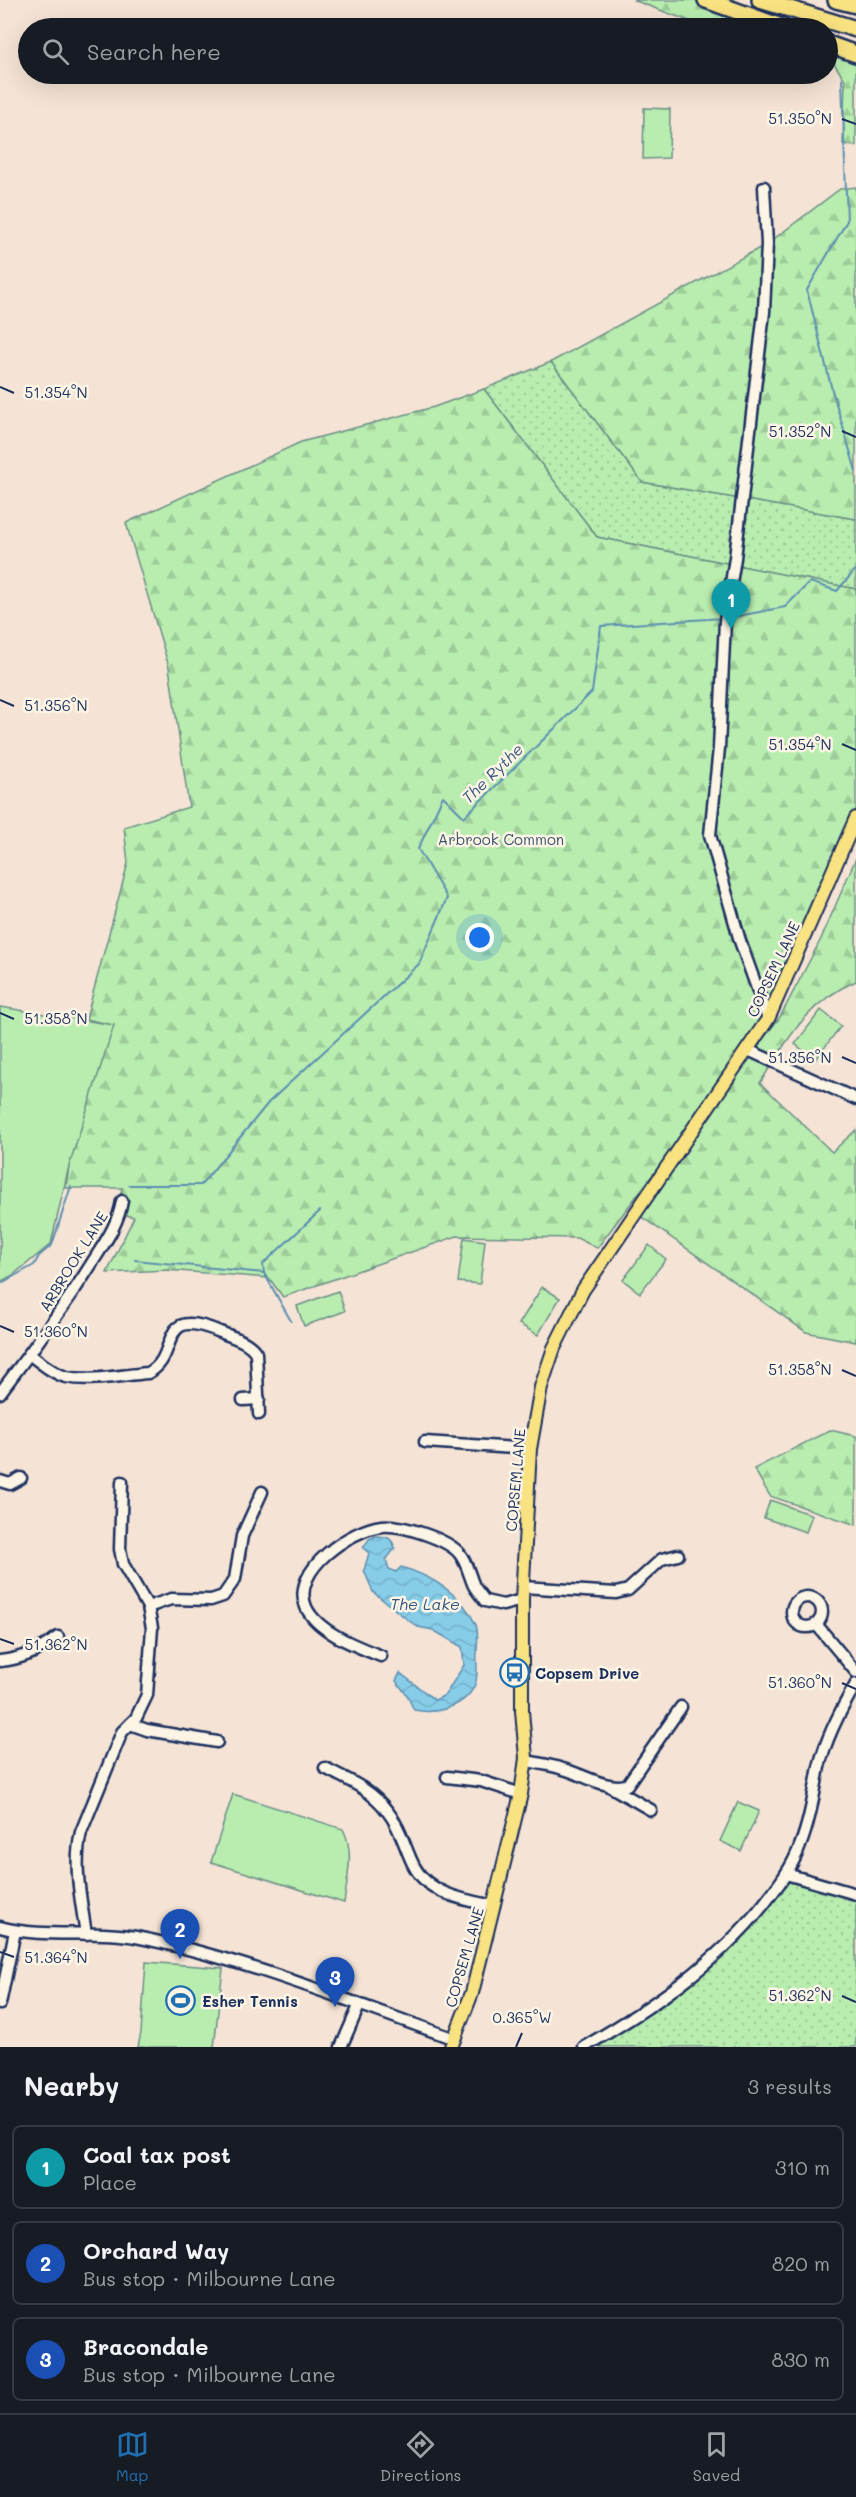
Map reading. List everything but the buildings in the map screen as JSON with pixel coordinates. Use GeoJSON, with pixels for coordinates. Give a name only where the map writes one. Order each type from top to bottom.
{"type":"FeatureCollection","features":[{"type":"Feature","properties":{"kind":"highway"},"geometry":{"type":"LineString","coordinates":[[706,0],[756,18]]}},
{"type":"Feature","properties":{"kind":"highway"},"geometry":{"type":"LineString","coordinates":[[760,0],[820,18]]}},
{"type":"Feature","properties":{"kind":"highway"},"geometry":{"type":"LineString","coordinates":[[836,0],[856,5]]}},
{"type":"Feature","properties":{"kind":"highway"},"geometry":{"type":"LineString","coordinates":[[838,24],[856,29]]}},
{"type":"Feature","properties":{"kind":"highway"},"geometry":{"type":"LineString","coordinates":[[838,48],[856,54]]}},
{"type":"Feature","properties":{"kind":"main road","name":"COPSEM LANE"},"geometry":{"type":"LineString","coordinates":[[453,2043],[472,1993],[521,1794],[526,1761],[522,1711],[522,1600],[530,1449],[541,1387],[554,1348],[581,1294],[768,1019],[856,818]]}},
{"type":"Feature","properties":{"kind":"street"},"geometry":{"type":"LineString","coordinates":[[764,187],[767,244],[764,312],[726,616],[719,748],[710,835],[740,941],[768,1019]]}},
{"type":"Feature","properties":{"kind":"street"},"geometry":{"type":"LineString","coordinates":[[748,1050],[856,1099]]}},
{"type":"Feature","properties":{"kind":"street","name":"ARBROOK LANE"},"geometry":{"type":"LineString","coordinates":[[0,1393],[60,1313],[105,1244],[120,1218],[122,1201]]}},
{"type":"Feature","properties":{"kind":"street"},"geometry":{"type":"LineString","coordinates":[[29,1354],[58,1374],[67,1377],[86,1378],[148,1373],[155,1370],[160,1363],[173,1332],[183,1325],[199,1323],[253,1348],[258,1366],[259,1414]]}},
{"type":"Feature","properties":{"kind":"street"},"geometry":{"type":"LineString","coordinates":[[243,1400],[259,1399]]}},
{"type":"Feature","properties":{"kind":"street"},"geometry":{"type":"LineString","coordinates":[[425,1442],[530,1449]]}},
{"type":"Feature","properties":{"kind":"street"},"geometry":{"type":"LineString","coordinates":[[8,1486],[21,1478]]}},
{"type":"Feature","properties":{"kind":"street"},"geometry":{"type":"LineString","coordinates":[[86,1934],[77,1874],[77,1848],[81,1832],[122,1732],[136,1718],[149,1685],[152,1628],[148,1607],[123,1564],[120,1549],[122,1482]]}},
{"type":"Feature","properties":{"kind":"street"},"geometry":{"type":"LineString","coordinates":[[148,1607],[171,1599],[211,1600],[223,1596],[235,1580],[242,1536],[262,1492]]}},
{"type":"Feature","properties":{"kind":"street"},"geometry":{"type":"LineString","coordinates":[[381,1656],[346,1642],[330,1632],[314,1618],[306,1607],[303,1589],[311,1572],[326,1555],[353,1535],[382,1526],[407,1527],[458,1551],[475,1587],[485,1601],[503,1605],[522,1600]]}},
{"type":"Feature","properties":{"kind":"street"},"geometry":{"type":"LineString","coordinates":[[523,1587],[616,1593],[628,1590],[662,1559],[678,1555]]}},
{"type":"Feature","properties":{"kind":"street"},"geometry":{"type":"LineString","coordinates":[[816,1624],[856,1672]]}},
{"type":"Feature","properties":{"kind":"street"},"geometry":{"type":"LineString","coordinates":[[0,1661],[28,1655],[44,1648],[58,1637]]}},
{"type":"Feature","properties":{"kind":"street"},"geometry":{"type":"LineString","coordinates":[[584,2047],[641,2012],[700,1969],[736,1937],[786,1874],[800,1847],[806,1829],[820,1765],[831,1733],[856,1684]]}},
{"type":"Feature","properties":{"kind":"street"},"geometry":{"type":"LineString","coordinates":[[608,1785],[619,1787],[627,1785],[681,1707]]}},
{"type":"Feature","properties":{"kind":"street"},"geometry":{"type":"LineString","coordinates":[[130,1724],[147,1730],[217,1742]]}},
{"type":"Feature","properties":{"kind":"street"},"geometry":{"type":"LineString","coordinates":[[526,1761],[565,1769],[608,1785],[651,1810]]}},
{"type":"Feature","properties":{"kind":"street"},"geometry":{"type":"LineString","coordinates":[[325,1768],[360,1786],[376,1798],[394,1819],[416,1869],[427,1881],[451,1895],[494,1906]]}},
{"type":"Feature","properties":{"kind":"street"},"geometry":{"type":"LineString","coordinates":[[447,1777],[481,1781],[521,1794]]}},
{"type":"Feature","properties":{"kind":"street"},"geometry":{"type":"LineString","coordinates":[[786,1874],[856,1894]]}},
{"type":"Feature","properties":{"kind":"street"},"geometry":{"type":"LineString","coordinates":[[0,1927],[45,1935],[111,1933],[242,1963],[453,2043]]}},
{"type":"Feature","properties":{"kind":"street"},"geometry":{"type":"LineString","coordinates":[[0,2004],[15,1931]]}},
{"type":"Feature","properties":{"kind":"street"},"geometry":{"type":"LineString","coordinates":[[340,2047],[358,2006]]}},
{"type":"Feature","properties":{"kind":"green space"},"geometry":{"type":"Polygon","coordinates":[[[633,0],[696,0],[744,18],[681,18],[633,0]]]}},
{"type":"Feature","properties":{"kind":"green space"},"geometry":{"type":"Polygon","coordinates":[[[838,54],[856,61],[856,146],[843,144],[845,80],[838,70],[838,54]]]}},
{"type":"Feature","properties":{"kind":"green space"},"geometry":{"type":"Polygon","coordinates":[[[644,108],[670,109],[669,158],[643,159],[644,108]]]}},
{"type":"Feature","properties":{"kind":"green space"},"geometry":{"type":"Polygon","coordinates":[[[856,187],[856,519],[642,482],[551,362],[767,244],[840,189],[856,187]]]}},
{"type":"Feature","properties":{"kind":"green space"},"geometry":{"type":"Polygon","coordinates":[[[551,362],[642,482],[856,519],[856,589],[597,537],[484,389],[551,362]]]}},
{"type":"Feature","properties":{"kind":"green space","name":"Arbrook Common"},"geometry":{"type":"Polygon","coordinates":[[[484,389],[597,537],[856,589],[856,810],[780,982],[727,1077],[597,1248],[577,1238],[457,1236],[283,1297],[269,1278],[166,1270],[107,1273],[134,1217],[117,1213],[122,1188],[66,1188],[69,1166],[113,1025],[86,1019],[128,863],[124,827],[189,807],[169,667],[126,523],[301,442],[434,407],[484,389]]]}},
{"type":"Feature","properties":{"kind":"green space"},"geometry":{"type":"Polygon","coordinates":[[[856,858],[856,981],[824,1000],[811,1011],[789,1037],[760,1083],[832,1152],[856,1130],[856,1342],[806,1332],[639,1215],[740,1069],[780,1017],[821,939],[856,858]]]}},
{"type":"Feature","properties":{"kind":"green space"},"geometry":{"type":"Polygon","coordinates":[[[0,1007],[114,1025],[69,1166],[51,1244],[13,1275],[0,1282],[0,1007]]]}},
{"type":"Feature","properties":{"kind":"green space"},"geometry":{"type":"Polygon","coordinates":[[[821,1010],[841,1026],[815,1060],[795,1044],[821,1010]]]}},
{"type":"Feature","properties":{"kind":"green space"},"geometry":{"type":"Polygon","coordinates":[[[464,1238],[485,1241],[480,1284],[458,1282],[464,1238]]]}},
{"type":"Feature","properties":{"kind":"green space"},"geometry":{"type":"Polygon","coordinates":[[[649,1245],[666,1259],[640,1293],[623,1280],[649,1245]]]}},
{"type":"Feature","properties":{"kind":"green space"},"geometry":{"type":"Polygon","coordinates":[[[542,1287],[560,1298],[538,1335],[519,1324],[542,1287]]]}},
{"type":"Feature","properties":{"kind":"green space"},"geometry":{"type":"Polygon","coordinates":[[[338,1291],[345,1311],[304,1326],[297,1306],[338,1291]]]}},
{"type":"Feature","properties":{"kind":"green space"},"geometry":{"type":"Polygon","coordinates":[[[830,1430],[856,1436],[856,1525],[770,1496],[754,1469],[830,1430]]]}},
{"type":"Feature","properties":{"kind":"green space"},"geometry":{"type":"Polygon","coordinates":[[[770,1500],[812,1515],[806,1532],[764,1518],[770,1500]]]}},
{"type":"Feature","properties":{"kind":"green space"},"geometry":{"type":"Polygon","coordinates":[[[233,1794],[343,1829],[349,1847],[344,1903],[211,1862],[233,1794]]]}},
{"type":"Feature","properties":{"kind":"green space"},"geometry":{"type":"Polygon","coordinates":[[[738,1802],[759,1811],[741,1851],[720,1841],[738,1802]]]}},
{"type":"Feature","properties":{"kind":"green space"},"geometry":{"type":"Polygon","coordinates":[[[786,1881],[856,1899],[856,2047],[592,2047],[702,1973],[738,1943],[786,1881]]]}},
{"type":"Feature","properties":{"kind":"green space","name":"Esher Tennis"},"geometry":{"type":"Polygon","coordinates":[[[146,1962],[223,1968],[214,2047],[138,2047],[146,1962]]]}},
{"type":"Feature","properties":{"kind":"water","name":"The Lake"},"geometry":{"type":"Polygon","coordinates":[[[376,1536],[388,1538],[394,1545],[395,1548],[386,1560],[389,1569],[396,1572],[401,1567],[435,1581],[455,1596],[476,1625],[478,1635],[476,1681],[467,1697],[451,1707],[432,1711],[414,1710],[407,1695],[396,1681],[400,1673],[435,1700],[445,1695],[464,1665],[462,1647],[433,1630],[418,1627],[373,1592],[364,1570],[369,1553],[363,1548],[369,1539],[376,1536]]]}},
{"type":"Feature","properties":{"kind":"waterway","name":"The Rythe"},"geometry":{"type":"LineString","coordinates":[[842,79],[847,221],[807,290],[832,390],[856,471]]}},
{"type":"Feature","properties":{"kind":"waterway","name":"The Rythe"},"geometry":{"type":"LineString","coordinates":[[728,618],[785,607],[810,582],[837,591],[856,569]]}},
{"type":"Feature","properties":{"kind":"waterway","name":"The Rythe"},"geometry":{"type":"LineString","coordinates":[[129,1185],[201,1185],[269,1102],[419,964],[447,898],[418,849],[443,796],[464,817],[592,692],[601,626],[723,618]]}},
{"type":"Feature","properties":{"kind":"waterway"},"geometry":{"type":"LineString","coordinates":[[0,1284],[34,1265],[39,1256],[52,1245],[71,1186]]}},
{"type":"Feature","properties":{"kind":"waterway"},"geometry":{"type":"LineString","coordinates":[[291,1321],[264,1273],[263,1264],[320,1211]]}},
{"type":"Feature","properties":{"kind":"waterway"},"geometry":{"type":"LineString","coordinates":[[135,1260],[264,1273]]}},
{"type":"Feature","properties":{"kind":"place","name":"Coal tax post"},"geometry":{"type":"Point","coordinates":[731,629]}},
{"type":"Feature","properties":{"kind":"place","name":"Copsem Drive"},"geometry":{"type":"Point","coordinates":[514,1673]}},
{"type":"Feature","properties":{"kind":"place","name":"Orchard Way"},"geometry":{"type":"Point","coordinates":[180,1959]}},
{"type":"Feature","properties":{"kind":"place","name":"Esher Tennis"},"geometry":{"type":"Point","coordinates":[181,2001]}},
{"type":"Feature","properties":{"kind":"place","name":"Bracondale"},"geometry":{"type":"Point","coordinates":[335,2007]}}]}
